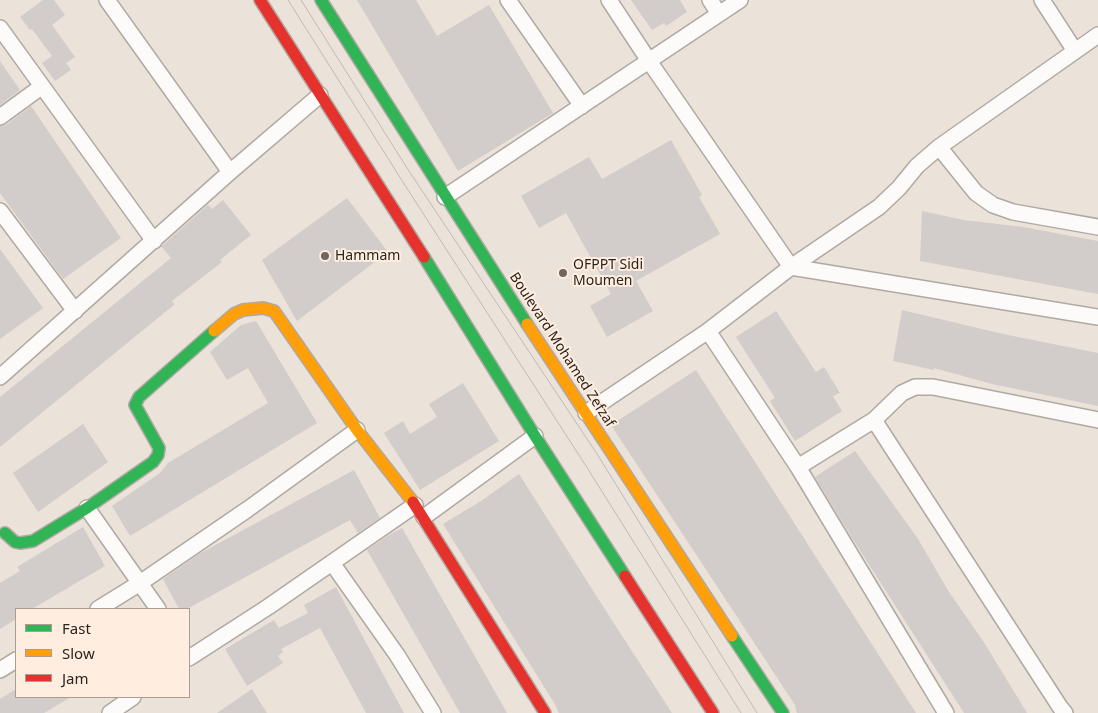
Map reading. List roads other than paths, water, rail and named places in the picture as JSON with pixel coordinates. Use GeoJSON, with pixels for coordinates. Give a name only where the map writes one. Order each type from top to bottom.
{"type":"FeatureCollection","features":[{"type":"Feature","properties":{"kind":"main road"},"geometry":{"type":"LineString","coordinates":[[260,0],[403,224],[534,436],[713,713]]}},
{"type":"Feature","properties":{"kind":"main road","name":"Boulevard Mohamed Zefzaf"},"geometry":{"type":"LineString","coordinates":[[321,0],[445,197],[783,713]]}},
{"type":"Feature","properties":{"kind":"main road"},"geometry":{"type":"LineString","coordinates":[[5,533],[16,542],[28,542],[87,508],[153,462],[160,448],[136,409],[135,405],[139,397],[234,314],[242,310],[263,308],[274,311],[357,430],[419,511],[545,713]]}},
{"type":"Feature","properties":{"kind":"street"},"geometry":{"type":"LineString","coordinates":[[107,0],[230,172]]}},
{"type":"Feature","properties":{"kind":"street"},"geometry":{"type":"LineString","coordinates":[[508,0],[582,106]]}},
{"type":"Feature","properties":{"kind":"street"},"geometry":{"type":"LineString","coordinates":[[609,0],[648,61],[791,267],[1098,317]]}},
{"type":"Feature","properties":{"kind":"street"},"geometry":{"type":"LineString","coordinates":[[710,0],[719,14]]}},
{"type":"Feature","properties":{"kind":"street"},"geometry":{"type":"LineString","coordinates":[[445,197],[740,0]]}},
{"type":"Feature","properties":{"kind":"street"},"geometry":{"type":"LineString","coordinates":[[1042,0],[1075,51]]}},
{"type":"Feature","properties":{"kind":"street"},"geometry":{"type":"LineString","coordinates":[[0,28],[154,241]]}},
{"type":"Feature","properties":{"kind":"street"},"geometry":{"type":"LineString","coordinates":[[586,413],[708,331],[791,267],[879,206],[939,146],[1098,34]]}},
{"type":"Feature","properties":{"kind":"street"},"geometry":{"type":"LineString","coordinates":[[0,117],[41,87]]}},
{"type":"Feature","properties":{"kind":"street"},"geometry":{"type":"LineString","coordinates":[[0,377],[230,172],[320,95]]}},
{"type":"Feature","properties":{"kind":"street"},"geometry":{"type":"LineString","coordinates":[[939,146],[976,193],[993,206],[1013,212],[1098,227]]}},
{"type":"Feature","properties":{"kind":"street"},"geometry":{"type":"LineString","coordinates":[[0,211],[75,311]]}},
{"type":"Feature","properties":{"kind":"street"},"geometry":{"type":"LineString","coordinates":[[708,331],[798,467],[946,713]]}},
{"type":"Feature","properties":{"kind":"street"},"geometry":{"type":"LineString","coordinates":[[798,467],[874,420],[902,393],[915,387],[927,386],[1098,420]]}},
{"type":"Feature","properties":{"kind":"street"},"geometry":{"type":"LineString","coordinates":[[874,420],[1066,713]]}},
{"type":"Feature","properties":{"kind":"street"},"geometry":{"type":"LineString","coordinates":[[100,608],[248,510],[357,430]]}},
{"type":"Feature","properties":{"kind":"street"},"geometry":{"type":"LineString","coordinates":[[190,655],[332,563],[419,511],[534,436]]}},
{"type":"Feature","properties":{"kind":"street"},"geometry":{"type":"LineString","coordinates":[[87,508],[157,608]]}},
{"type":"Feature","properties":{"kind":"street"},"geometry":{"type":"LineString","coordinates":[[332,563],[397,654],[433,713]]}},
{"type":"Feature","properties":{"kind":"street"},"geometry":{"type":"LineString","coordinates":[[0,670],[15,661]]}},
{"type":"Feature","properties":{"kind":"street"},"geometry":{"type":"LineString","coordinates":[[110,713],[132,698]]}},
{"type":"Feature","properties":{"kind":"tram line"},"geometry":{"type":"LineString","coordinates":[[288,0],[586,466],[741,713]]}},
{"type":"Feature","properties":{"kind":"tram line"},"geometry":{"type":"LineString","coordinates":[[301,0],[407,168],[599,457],[757,713]]}},
{"type":"Feature","properties":{"kind":"place","name":"Hammam"},"geometry":{"type":"Point","coordinates":[325,256]}},
{"type":"Feature","properties":{"kind":"place","name":"OFPPT Sidi Moumen"},"geometry":{"type":"Point","coordinates":[563,273]}}]}
